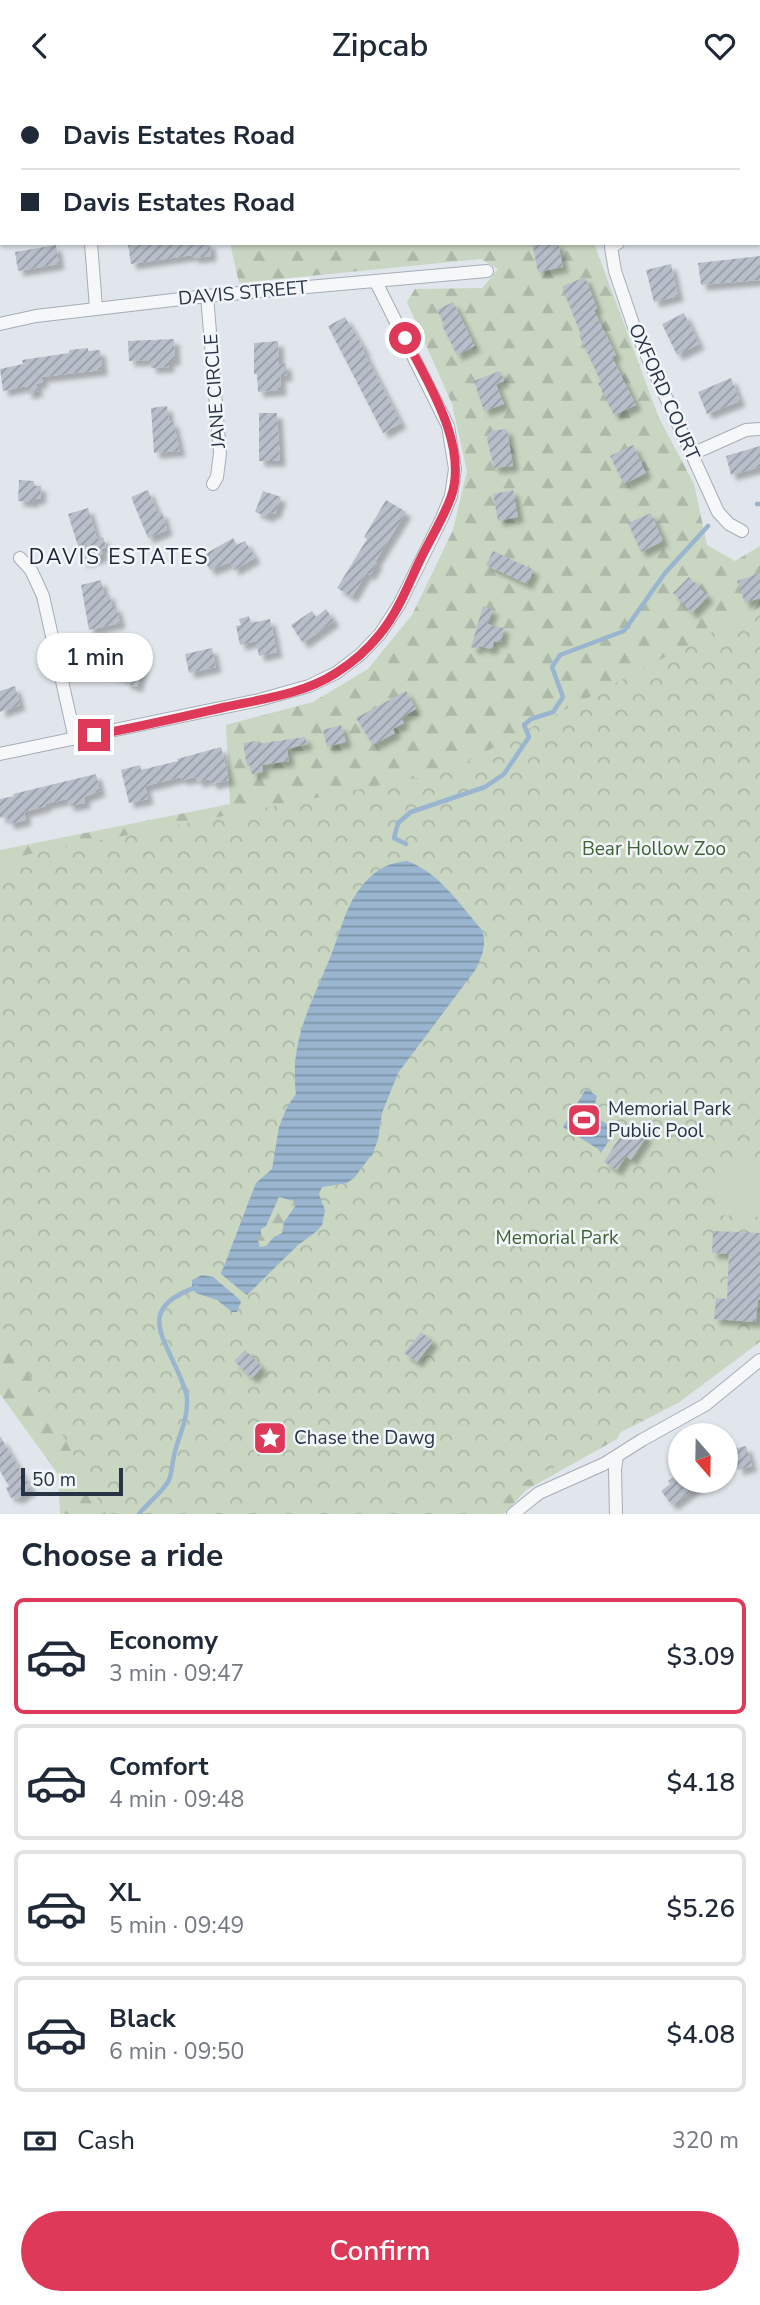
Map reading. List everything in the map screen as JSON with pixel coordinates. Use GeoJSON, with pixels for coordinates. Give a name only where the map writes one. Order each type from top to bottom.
{"type":"FeatureCollection","features":[{"type":"Feature","properties":{"kind":"street"},"geometry":{"type":"LineString","coordinates":[[90,245],[96,308]]}},
{"type":"Feature","properties":{"kind":"street","name":"OXFORD COURT"},"geometry":{"type":"LineString","coordinates":[[614,245],[611,247],[615,271],[627,309],[718,512],[729,524],[742,531]]}},
{"type":"Feature","properties":{"kind":"street","name":"DAVIS STREET"},"geometry":{"type":"LineString","coordinates":[[0,324],[96,308],[206,296],[487,271]]}},
{"type":"Feature","properties":{"kind":"street"},"geometry":{"type":"LineString","coordinates":[[0,754],[246,703],[309,686],[336,673],[361,654],[390,620],[442,518],[451,496],[456,470],[448,426],[376,282]]}},
{"type":"Feature","properties":{"kind":"street","name":"JANE CIRCLE"},"geometry":{"type":"LineString","coordinates":[[206,296],[220,453],[220,466],[213,484]]}},
{"type":"Feature","properties":{"kind":"street"},"geometry":{"type":"LineString","coordinates":[[692,454],[746,430],[760,429]]}},
{"type":"Feature","properties":{"kind":"street"},"geometry":{"type":"LineString","coordinates":[[20,558],[31,569],[43,596],[75,739]]}},
{"type":"Feature","properties":{"kind":"street"},"geometry":{"type":"LineString","coordinates":[[513,1514],[539,1493],[617,1457],[705,1405],[760,1360]]}},
{"type":"Feature","properties":{"kind":"street"},"geometry":{"type":"LineString","coordinates":[[616,1514],[617,1457]]}},
{"type":"Feature","properties":{"kind":"green space","name":"Memorial Park"},"geometry":{"type":"Polygon","coordinates":[[[230,245],[595,245],[659,418],[694,484],[707,545],[735,561],[760,546],[760,1108],[617,1439],[526,1490],[504,1514],[60,1514],[58,1474],[0,1394],[0,850],[230,804],[226,725],[313,702],[368,669],[412,615],[453,530],[467,471],[452,404],[407,302],[415,289],[482,288],[498,269],[481,259],[239,283],[230,245]]]}},
{"type":"Feature","properties":{"kind":"green space","name":"Memorial Park"},"geometry":{"type":"Polygon","coordinates":[[[760,607],[760,1342],[678,1403],[524,1482],[491,1514],[106,1514],[0,1322],[0,860],[447,772],[760,607]],[[360,888],[304,1021],[296,1055],[296,1094],[287,1107],[279,1128],[272,1169],[256,1183],[221,1273],[246,1295],[298,1245],[317,1231],[322,1202],[319,1194],[322,1187],[347,1183],[373,1153],[382,1113],[398,1073],[476,969],[484,951],[485,938],[360,888]]]}},
{"type":"Feature","properties":{"kind":"green space"},"geometry":{"type":"Polygon","coordinates":[[[718,1157],[760,1159],[760,1217],[715,1215],[718,1157]]]}},
{"type":"Feature","properties":{"kind":"water"},"geometry":{"type":"Polygon","coordinates":[[[407,861],[419,866],[439,881],[457,901],[482,930],[482,955],[476,969],[398,1073],[382,1113],[373,1153],[347,1183],[322,1187],[319,1194],[325,1210],[322,1225],[247,1295],[221,1274],[256,1183],[272,1169],[279,1127],[296,1094],[296,1054],[305,1019],[352,900],[377,872],[407,861]],[[279,1197],[266,1226],[261,1229],[261,1236],[257,1238],[260,1247],[266,1246],[282,1233],[284,1222],[296,1205],[294,1201],[279,1197]]]}},
{"type":"Feature","properties":{"kind":"water","name":"Memorial Park Public Pool"},"geometry":{"type":"Polygon","coordinates":[[[586,1089],[597,1096],[592,1115],[617,1128],[601,1153],[563,1127],[586,1089]]]}},
{"type":"Feature","properties":{"kind":"water"},"geometry":{"type":"Polygon","coordinates":[[[202,1275],[213,1277],[238,1298],[241,1302],[237,1312],[232,1312],[217,1300],[196,1293],[192,1288],[192,1280],[202,1275]]]}},
{"type":"Feature","properties":{"kind":"building"},"geometry":{"type":"Polygon","coordinates":[[[56,245],[59,264],[18,271],[15,252],[56,245]]]}},
{"type":"Feature","properties":{"kind":"building"},"geometry":{"type":"Polygon","coordinates":[[[128,245],[210,245],[211,256],[193,258],[193,255],[131,264],[128,245]]]}},
{"type":"Feature","properties":{"kind":"building"},"geometry":{"type":"Polygon","coordinates":[[[532,245],[558,245],[563,267],[538,272],[532,245]]]}},
{"type":"Feature","properties":{"kind":"building"},"geometry":{"type":"Polygon","coordinates":[[[760,256],[760,280],[701,285],[698,263],[760,256]]]}},
{"type":"Feature","properties":{"kind":"building"},"geometry":{"type":"Polygon","coordinates":[[[671,264],[678,296],[654,302],[646,270],[671,264]]]}},
{"type":"Feature","properties":{"kind":"building"},"geometry":{"type":"Polygon","coordinates":[[[585,277],[597,308],[594,310],[616,355],[612,357],[636,405],[614,415],[598,383],[601,382],[579,335],[581,334],[563,290],[563,286],[585,277]]]}},
{"type":"Feature","properties":{"kind":"building"},"geometry":{"type":"Polygon","coordinates":[[[453,302],[475,346],[457,355],[437,310],[453,302]]]}},
{"type":"Feature","properties":{"kind":"building"},"geometry":{"type":"Polygon","coordinates":[[[684,313],[699,344],[677,355],[662,324],[684,313]]]}},
{"type":"Feature","properties":{"kind":"building"},"geometry":{"type":"Polygon","coordinates":[[[345,317],[365,350],[401,423],[383,433],[328,326],[345,317]]]}},
{"type":"Feature","properties":{"kind":"building"},"geometry":{"type":"Polygon","coordinates":[[[174,339],[175,360],[169,360],[169,367],[151,368],[150,360],[129,361],[128,341],[174,339]]]}},
{"type":"Feature","properties":{"kind":"building"},"geometry":{"type":"Polygon","coordinates":[[[278,341],[279,364],[286,364],[287,376],[280,376],[281,390],[258,392],[257,374],[254,374],[254,343],[278,341]]]}},
{"type":"Feature","properties":{"kind":"building"},"geometry":{"type":"Polygon","coordinates":[[[88,348],[88,351],[100,350],[102,370],[41,377],[43,382],[36,384],[38,391],[27,394],[26,386],[3,391],[0,369],[23,364],[22,360],[88,348]]]}},
{"type":"Feature","properties":{"kind":"building"},"geometry":{"type":"Polygon","coordinates":[[[500,371],[504,381],[496,384],[504,404],[484,411],[474,381],[500,371]]]}},
{"type":"Feature","properties":{"kind":"building"},"geometry":{"type":"Polygon","coordinates":[[[731,378],[740,401],[707,414],[698,392],[731,378]]]}},
{"type":"Feature","properties":{"kind":"building"},"geometry":{"type":"Polygon","coordinates":[[[167,406],[169,422],[173,421],[180,451],[154,453],[151,408],[167,406]]]}},
{"type":"Feature","properties":{"kind":"building"},"geometry":{"type":"Polygon","coordinates":[[[259,413],[277,413],[280,461],[259,461],[259,413]]]}},
{"type":"Feature","properties":{"kind":"building"},"geometry":{"type":"Polygon","coordinates":[[[507,429],[513,466],[494,468],[487,439],[489,431],[507,429]]]}},
{"type":"Feature","properties":{"kind":"building"},"geometry":{"type":"Polygon","coordinates":[[[633,445],[646,473],[624,484],[610,456],[633,445]]]}},
{"type":"Feature","properties":{"kind":"building"},"geometry":{"type":"Polygon","coordinates":[[[760,446],[760,467],[731,475],[726,456],[760,446]]]}},
{"type":"Feature","properties":{"kind":"building"},"geometry":{"type":"Polygon","coordinates":[[[19,480],[34,481],[34,486],[41,486],[40,499],[33,499],[33,502],[18,501],[19,480]]]}},
{"type":"Feature","properties":{"kind":"building"},"geometry":{"type":"Polygon","coordinates":[[[148,490],[158,514],[162,512],[167,530],[148,538],[131,497],[148,490]]]}},
{"type":"Feature","properties":{"kind":"building"},"geometry":{"type":"Polygon","coordinates":[[[513,490],[518,517],[498,521],[493,494],[513,490]]]}},
{"type":"Feature","properties":{"kind":"building"},"geometry":{"type":"Polygon","coordinates":[[[263,491],[281,497],[275,514],[271,512],[269,517],[255,512],[263,491]]]}},
{"type":"Feature","properties":{"kind":"building"},"geometry":{"type":"Polygon","coordinates":[[[386,500],[406,512],[375,562],[377,563],[370,575],[366,573],[352,597],[337,588],[367,539],[364,537],[386,500]]]}},
{"type":"Feature","properties":{"kind":"building"},"geometry":{"type":"Polygon","coordinates":[[[88,508],[97,539],[103,537],[106,547],[101,549],[103,556],[83,562],[68,514],[88,508]]]}},
{"type":"Feature","properties":{"kind":"building"},"geometry":{"type":"Polygon","coordinates":[[[651,513],[663,541],[641,552],[628,523],[651,513]]]}},
{"type":"Feature","properties":{"kind":"building"},"geometry":{"type":"Polygon","coordinates":[[[233,538],[237,545],[245,541],[255,558],[234,570],[230,562],[210,570],[202,556],[233,538]]]}},
{"type":"Feature","properties":{"kind":"building"},"geometry":{"type":"Polygon","coordinates":[[[493,551],[534,570],[527,584],[486,565],[493,551]]]}},
{"type":"Feature","properties":{"kind":"building"},"geometry":{"type":"Polygon","coordinates":[[[760,573],[760,598],[745,603],[737,581],[760,573]]]}},
{"type":"Feature","properties":{"kind":"building"},"geometry":{"type":"Polygon","coordinates":[[[689,577],[708,596],[692,613],[673,593],[689,577]]]}},
{"type":"Feature","properties":{"kind":"building"},"geometry":{"type":"Polygon","coordinates":[[[101,580],[104,595],[109,593],[120,623],[89,630],[81,585],[101,580]]]}},
{"type":"Feature","properties":{"kind":"building"},"geometry":{"type":"Polygon","coordinates":[[[483,606],[493,610],[487,624],[504,628],[501,642],[494,641],[490,649],[480,646],[481,641],[478,649],[471,647],[483,606]]]}},
{"type":"Feature","properties":{"kind":"building"},"geometry":{"type":"Polygon","coordinates":[[[326,609],[334,621],[303,643],[291,625],[312,611],[316,617],[326,609]]]}},
{"type":"Feature","properties":{"kind":"building"},"geometry":{"type":"Polygon","coordinates":[[[249,616],[251,623],[270,619],[277,652],[259,656],[256,641],[240,645],[236,626],[241,625],[239,619],[249,616]]]}},
{"type":"Feature","properties":{"kind":"building"},"geometry":{"type":"Polygon","coordinates":[[[212,648],[216,667],[189,673],[185,654],[212,648]]]}},
{"type":"Feature","properties":{"kind":"building"},"geometry":{"type":"Polygon","coordinates":[[[103,653],[143,666],[137,687],[125,683],[126,679],[99,671],[103,653]]]}},
{"type":"Feature","properties":{"kind":"building"},"geometry":{"type":"Polygon","coordinates":[[[15,686],[20,705],[0,712],[0,691],[15,686]]]}},
{"type":"Feature","properties":{"kind":"building"},"geometry":{"type":"Polygon","coordinates":[[[406,691],[416,709],[401,718],[404,723],[393,729],[395,733],[373,745],[356,718],[406,691]]]}},
{"type":"Feature","properties":{"kind":"building"},"geometry":{"type":"Polygon","coordinates":[[[341,725],[346,742],[327,747],[323,730],[341,725]]]}},
{"type":"Feature","properties":{"kind":"building"},"geometry":{"type":"Polygon","coordinates":[[[305,737],[307,744],[287,749],[289,761],[262,765],[263,772],[252,774],[250,765],[247,766],[243,743],[257,741],[257,744],[305,737]]]}},
{"type":"Feature","properties":{"kind":"building"},"geometry":{"type":"Polygon","coordinates":[[[221,747],[229,780],[212,784],[210,779],[197,782],[196,777],[182,780],[181,777],[145,786],[148,799],[129,803],[121,770],[140,765],[141,770],[221,747]]]}},
{"type":"Feature","properties":{"kind":"building"},"geometry":{"type":"Polygon","coordinates":[[[96,774],[100,791],[84,797],[85,803],[69,806],[67,799],[45,804],[46,806],[24,812],[26,820],[9,824],[7,817],[0,818],[0,799],[96,774]]]}},
{"type":"Feature","properties":{"kind":"building"},"geometry":{"type":"Polygon","coordinates":[[[628,1124],[647,1136],[631,1160],[626,1156],[617,1170],[604,1162],[628,1124]]]}},
{"type":"Feature","properties":{"kind":"building"},"geometry":{"type":"Polygon","coordinates":[[[713,1231],[760,1233],[760,1300],[758,1299],[756,1322],[714,1319],[716,1298],[727,1299],[729,1254],[712,1253],[713,1231]]]}},
{"type":"Feature","properties":{"kind":"building"},"geometry":{"type":"Polygon","coordinates":[[[421,1332],[433,1341],[417,1362],[404,1353],[421,1332]]]}},
{"type":"Feature","properties":{"kind":"building"},"geometry":{"type":"Polygon","coordinates":[[[245,1350],[262,1367],[252,1378],[234,1361],[245,1350]]]}},
{"type":"Feature","properties":{"kind":"building"},"geometry":{"type":"Polygon","coordinates":[[[0,1436],[31,1489],[17,1499],[15,1496],[11,1498],[6,1488],[9,1486],[0,1471],[0,1436]]]}},
{"type":"Feature","properties":{"kind":"building"},"geometry":{"type":"Polygon","coordinates":[[[746,1446],[752,1466],[738,1470],[738,1448],[746,1446]]]}},
{"type":"Feature","properties":{"kind":"building"},"geometry":{"type":"Polygon","coordinates":[[[668,1486],[668,1493],[688,1493],[672,1505],[661,1491],[668,1486]]]}},
{"type":"Feature","properties":{"kind":"waterway"},"geometry":{"type":"LineString","coordinates":[[406,844],[394,838],[398,823],[411,812],[485,787],[504,774],[529,737],[524,725],[531,719],[553,712],[563,697],[552,667],[560,655],[624,631],[665,573],[708,526]]}},
{"type":"Feature","properties":{"kind":"waterway"},"geometry":{"type":"LineString","coordinates":[[139,1514],[168,1482],[187,1407],[185,1389],[162,1336],[160,1314],[166,1304],[178,1295],[197,1287]]}},
{"type":"Feature","properties":{"kind":"place","name":"Memorial Park Public Pool"},"geometry":{"type":"Point","coordinates":[584,1120]}},
{"type":"Feature","properties":{"kind":"place","name":"Chase the Dawg"},"geometry":{"type":"Point","coordinates":[270,1438]}},
{"type":"Feature","properties":{"kind":"district","name":"DAVIS ESTATES"},"geometry":{"type":"Point","coordinates":[119,557]}},
{"type":"Feature","properties":{"kind":"route"},"geometry":{"type":"LineString","coordinates":[[94,735],[259,700],[309,686],[336,673],[361,654],[380,634],[399,605],[442,518],[451,496],[456,470],[448,426],[405,338]]}},
{"type":"Feature","properties":{"kind":"park label","name":"Bear Hollow Zoo"},"geometry":{"type":"Point","coordinates":[654,849]}}]}
